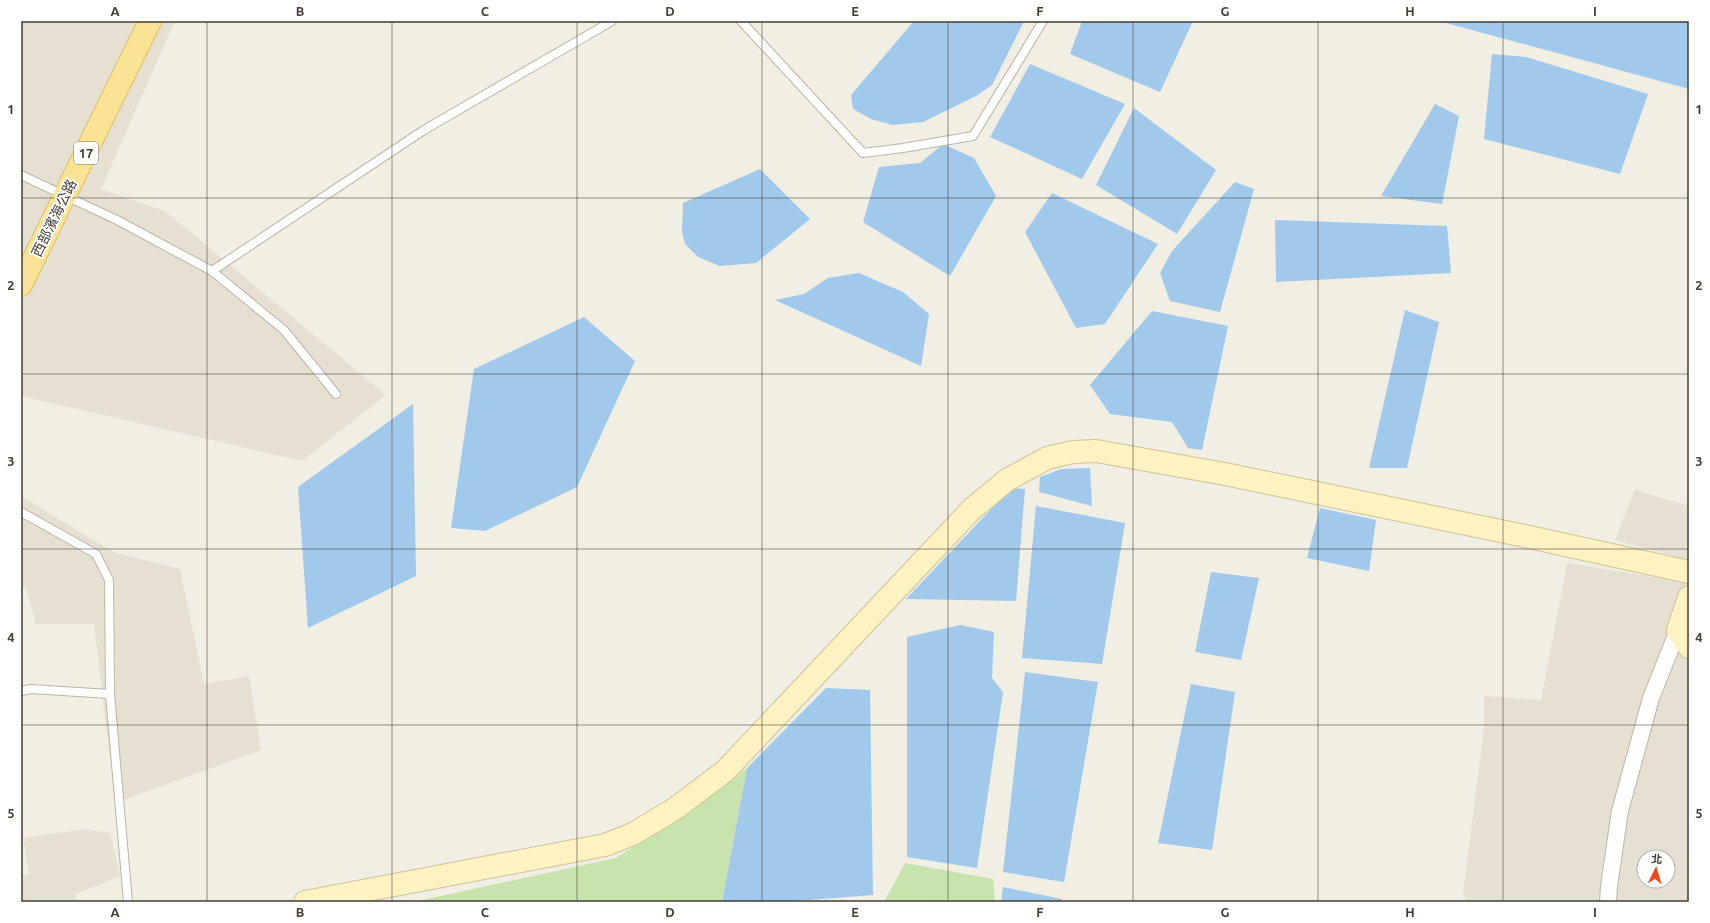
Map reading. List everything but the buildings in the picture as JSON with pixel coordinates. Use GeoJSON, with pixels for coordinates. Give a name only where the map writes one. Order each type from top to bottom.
{"type":"FeatureCollection","features":[{"type":"Feature","properties":{"kind":"main road","name":"西部濱海公路"},"geometry":{"type":"LineString","coordinates":[[21,285],[150,21]]}},
{"type":"Feature","properties":{"kind":"street"},"geometry":{"type":"LineString","coordinates":[[305,902],[605,845],[633,834],[676,808],[725,771],[795,699],[972,509],[1007,480],[1047,458],[1073,452],[1096,451],[1225,474],[1520,535],[1689,572]]}},
{"type":"Feature","properties":{"kind":"street"},"geometry":{"type":"LineString","coordinates":[[1608,902],[1620,811],[1651,698],[1683,638],[1689,597]]}},
{"type":"Feature","properties":{"kind":"lane"},"geometry":{"type":"LineString","coordinates":[[212,271],[424,130],[612,21]]}},
{"type":"Feature","properties":{"kind":"lane"},"geometry":{"type":"LineString","coordinates":[[741,21],[863,153],[973,136],[1043,21]]}},
{"type":"Feature","properties":{"kind":"lane"},"geometry":{"type":"LineString","coordinates":[[21,175],[65,194],[117,220],[212,271],[284,330],[336,394]]}},
{"type":"Feature","properties":{"kind":"lane"},"geometry":{"type":"LineString","coordinates":[[21,512],[96,554],[109,580],[110,694],[128,902]]}},
{"type":"Feature","properties":{"kind":"lane"},"geometry":{"type":"LineString","coordinates":[[21,691],[31,689],[110,694]]}},
{"type":"Feature","properties":{"kind":"shaded area"},"geometry":{"type":"Polygon","coordinates":[[[21,21],[175,21],[101,189],[165,211],[386,395],[302,461],[21,396],[21,21]]]}},
{"type":"Feature","properties":{"kind":"shaded area"},"geometry":{"type":"Polygon","coordinates":[[[1635,490],[1689,506],[1689,902],[1467,902],[1463,893],[1484,728],[1484,696],[1541,700],[1567,563],[1679,581],[1685,559],[1615,540],[1635,490]]]}},
{"type":"Feature","properties":{"kind":"shaded area"},"geometry":{"type":"Polygon","coordinates":[[[21,496],[113,552],[180,569],[204,684],[249,676],[261,750],[115,803],[94,624],[36,624],[26,588],[21,588],[21,496]]]}},
{"type":"Feature","properties":{"kind":"shaded area"},"geometry":{"type":"Polygon","coordinates":[[[85,829],[110,833],[120,876],[76,894],[75,902],[21,902],[21,875],[29,874],[23,838],[85,829]]]}},
{"type":"Feature","properties":{"kind":"green space"},"geometry":{"type":"Polygon","coordinates":[[[747,768],[722,902],[413,902],[616,858],[695,808],[747,768]]]}},
{"type":"Feature","properties":{"kind":"green space"},"geometry":{"type":"Polygon","coordinates":[[[905,863],[993,879],[995,902],[884,902],[905,863]]]}},
{"type":"Feature","properties":{"kind":"water"},"geometry":{"type":"Polygon","coordinates":[[[914,21],[1024,21],[992,85],[976,96],[923,122],[893,125],[871,119],[853,109],[851,95],[914,21]]]}},
{"type":"Feature","properties":{"kind":"water"},"geometry":{"type":"Polygon","coordinates":[[[1082,21],[1193,21],[1160,92],[1070,54],[1082,21]]]}},
{"type":"Feature","properties":{"kind":"water"},"geometry":{"type":"Polygon","coordinates":[[[1439,21],[1689,21],[1689,89],[1439,21]]]}},
{"type":"Feature","properties":{"kind":"water"},"geometry":{"type":"Polygon","coordinates":[[[1492,54],[1526,57],[1648,94],[1620,174],[1484,139],[1492,54]]]}},
{"type":"Feature","properties":{"kind":"water"},"geometry":{"type":"Polygon","coordinates":[[[1030,64],[1125,104],[1082,179],[990,137],[1030,64]]]}},
{"type":"Feature","properties":{"kind":"water"},"geometry":{"type":"Polygon","coordinates":[[[1435,104],[1459,116],[1442,204],[1381,196],[1435,104]]]}},
{"type":"Feature","properties":{"kind":"water"},"geometry":{"type":"Polygon","coordinates":[[[1134,108],[1216,170],[1177,234],[1096,185],[1134,108]]]}},
{"type":"Feature","properties":{"kind":"water"},"geometry":{"type":"Polygon","coordinates":[[[943,144],[974,158],[996,196],[950,276],[863,222],[879,167],[920,163],[943,144]]]}},
{"type":"Feature","properties":{"kind":"water"},"geometry":{"type":"Polygon","coordinates":[[[760,169],[810,219],[756,263],[720,266],[698,257],[685,244],[682,232],[683,203],[760,169]]]}},
{"type":"Feature","properties":{"kind":"water"},"geometry":{"type":"Polygon","coordinates":[[[1235,182],[1254,189],[1220,312],[1170,301],[1160,273],[1172,251],[1235,182]]]}},
{"type":"Feature","properties":{"kind":"water"},"geometry":{"type":"Polygon","coordinates":[[[1052,193],[1158,244],[1105,324],[1076,328],[1025,232],[1052,193]]]}},
{"type":"Feature","properties":{"kind":"water"},"geometry":{"type":"Polygon","coordinates":[[[1275,220],[1447,226],[1451,273],[1276,282],[1275,220]]]}},
{"type":"Feature","properties":{"kind":"water"},"geometry":{"type":"Polygon","coordinates":[[[859,273],[903,292],[929,314],[921,366],[775,300],[804,294],[828,278],[859,273]]]}},
{"type":"Feature","properties":{"kind":"water"},"geometry":{"type":"Polygon","coordinates":[[[1405,310],[1439,322],[1407,468],[1369,468],[1405,310]]]}},
{"type":"Feature","properties":{"kind":"water"},"geometry":{"type":"Polygon","coordinates":[[[1152,311],[1228,326],[1202,450],[1188,448],[1172,422],[1110,414],[1090,385],[1152,311]]]}},
{"type":"Feature","properties":{"kind":"water"},"geometry":{"type":"Polygon","coordinates":[[[584,317],[635,361],[577,487],[485,531],[451,528],[474,369],[584,317]]]}},
{"type":"Feature","properties":{"kind":"water"},"geometry":{"type":"Polygon","coordinates":[[[413,404],[416,576],[308,628],[298,487],[413,404]]]}},
{"type":"Feature","properties":{"kind":"water"},"geometry":{"type":"Polygon","coordinates":[[[1090,468],[1092,506],[1039,492],[1040,477],[1061,469],[1090,468]]]}},
{"type":"Feature","properties":{"kind":"water"},"geometry":{"type":"Polygon","coordinates":[[[1011,488],[1025,489],[1016,601],[906,599],[1011,488]]]}},
{"type":"Feature","properties":{"kind":"water"},"geometry":{"type":"Polygon","coordinates":[[[1036,506],[1125,523],[1102,664],[1022,658],[1036,506]]]}},
{"type":"Feature","properties":{"kind":"water"},"geometry":{"type":"Polygon","coordinates":[[[1320,508],[1376,520],[1369,571],[1307,558],[1320,508]]]}},
{"type":"Feature","properties":{"kind":"water"},"geometry":{"type":"Polygon","coordinates":[[[1211,572],[1259,578],[1241,660],[1195,652],[1211,572]]]}},
{"type":"Feature","properties":{"kind":"water"},"geometry":{"type":"Polygon","coordinates":[[[960,625],[994,632],[992,678],[1003,692],[977,868],[907,857],[907,637],[960,625]]]}},
{"type":"Feature","properties":{"kind":"water"},"geometry":{"type":"Polygon","coordinates":[[[1025,672],[1098,682],[1064,882],[1003,872],[1025,672]]]}},
{"type":"Feature","properties":{"kind":"water"},"geometry":{"type":"Polygon","coordinates":[[[1191,684],[1235,692],[1212,850],[1158,843],[1191,684]]]}},
{"type":"Feature","properties":{"kind":"water"},"geometry":{"type":"Polygon","coordinates":[[[826,688],[870,690],[873,895],[784,902],[722,902],[747,768],[826,688]]]}},
{"type":"Feature","properties":{"kind":"water"},"geometry":{"type":"Polygon","coordinates":[[[1003,887],[1062,899],[1061,902],[1001,902],[1003,887]]]}}]}
